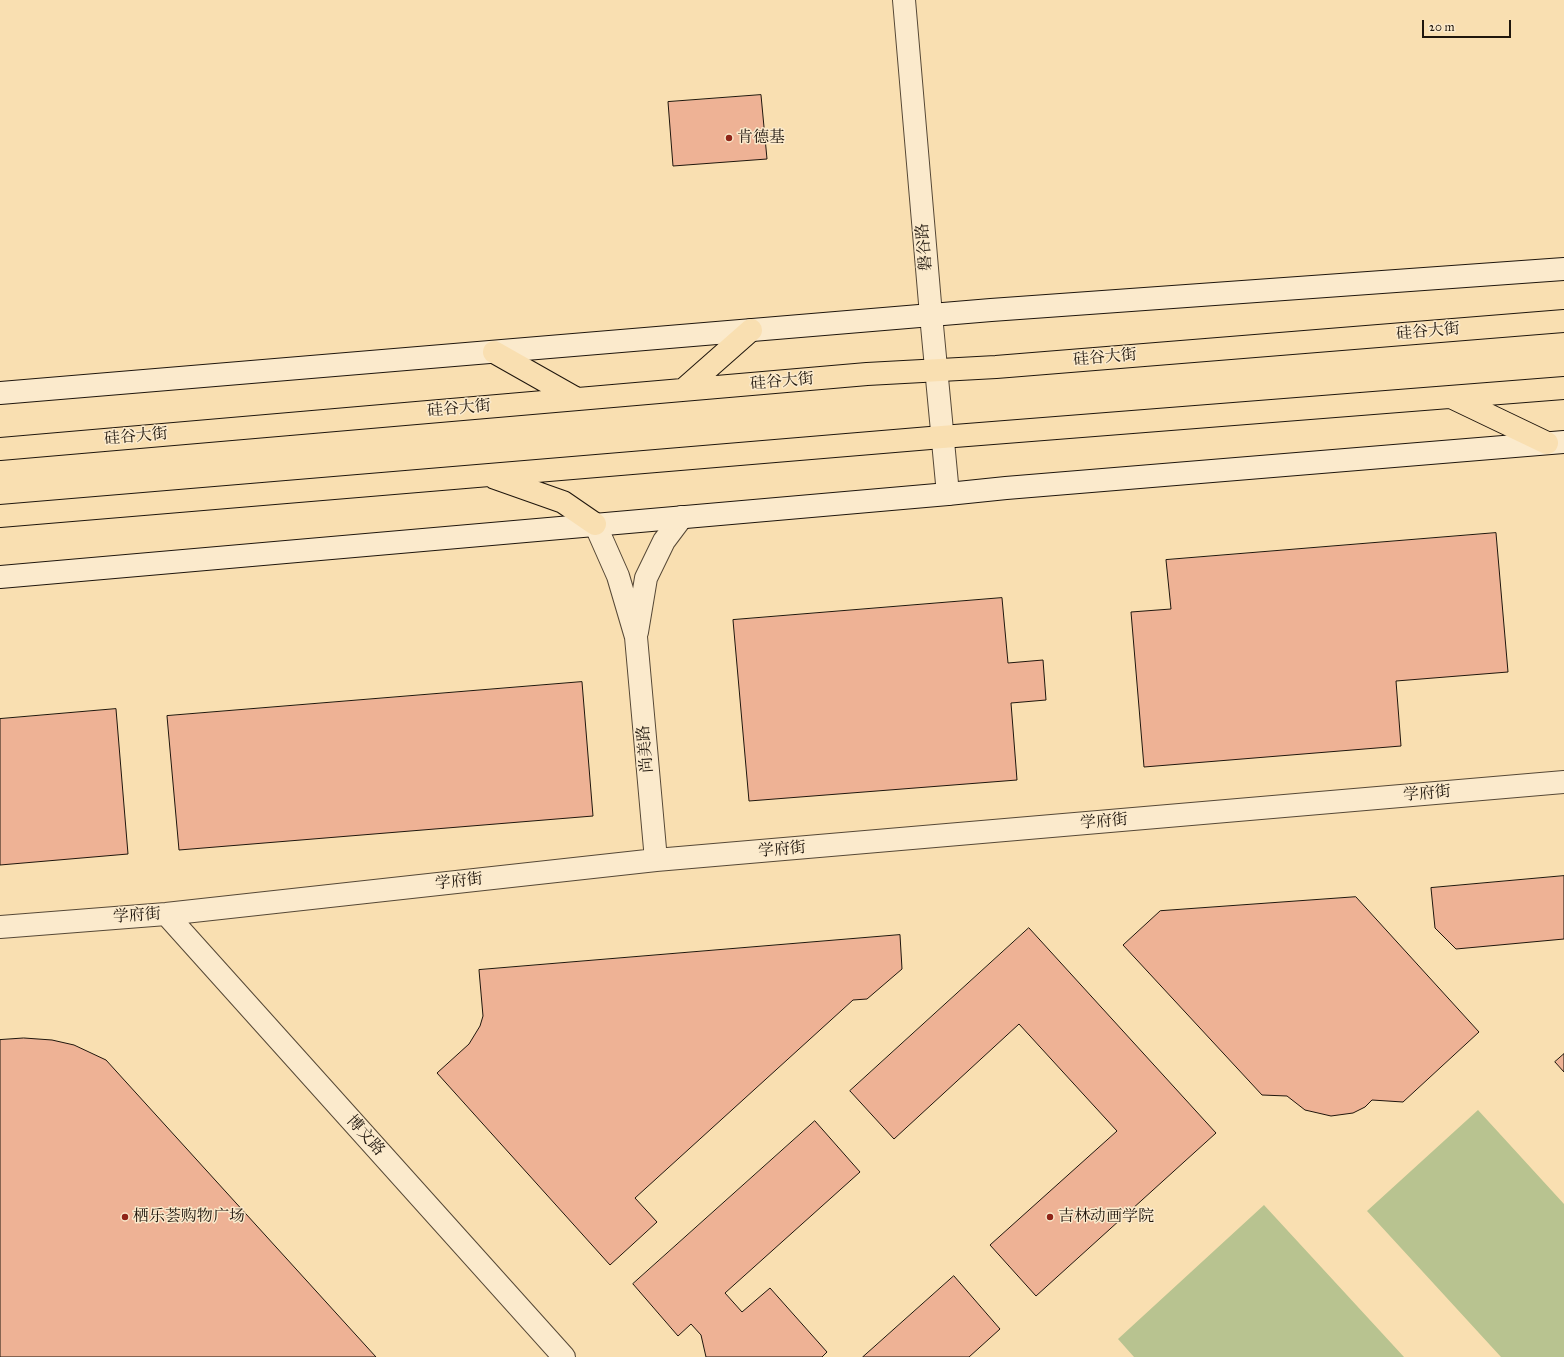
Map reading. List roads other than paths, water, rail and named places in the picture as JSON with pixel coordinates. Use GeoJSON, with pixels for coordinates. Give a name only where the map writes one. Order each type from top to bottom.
{"type":"FeatureCollection","features":[{"type":"Feature","properties":{"kind":"main road","name":"硅谷大街"},"geometry":{"type":"LineString","coordinates":[[0,448],[867,374],[936,371],[1564,321]]}},
{"type":"Feature","properties":{"kind":"main road"},"geometry":{"type":"LineString","coordinates":[[683,390],[751,330]]}},
{"type":"Feature","properties":{"kind":"main road"},"geometry":{"type":"LineString","coordinates":[[494,352],[577,399]]}},
{"type":"Feature","properties":{"kind":"main road"},"geometry":{"type":"LineString","coordinates":[[0,516],[942,437],[1564,388]]}},
{"type":"Feature","properties":{"kind":"main road"},"geometry":{"type":"LineString","coordinates":[[1452,397],[1556,443]]}},
{"type":"Feature","properties":{"kind":"main road"},"geometry":{"type":"LineString","coordinates":[[488,475],[563,502],[595,524]]}},
{"type":"Feature","properties":{"kind":"street","name":"磐谷路"},"geometry":{"type":"LineString","coordinates":[[904,0],[948,494]]}},
{"type":"Feature","properties":{"kind":"street"},"geometry":{"type":"LineString","coordinates":[[0,393],[931,315],[1564,269]]}},
{"type":"Feature","properties":{"kind":"street"},"geometry":{"type":"LineString","coordinates":[[0,577],[1006,488],[1556,443]]}},
{"type":"Feature","properties":{"kind":"street"},"geometry":{"type":"LineString","coordinates":[[636,637],[646,578],[664,541],[682,517]]}},
{"type":"Feature","properties":{"kind":"street"},"geometry":{"type":"LineString","coordinates":[[595,524],[618,576],[636,637]]}},
{"type":"Feature","properties":{"kind":"street","name":"尚美路"},"geometry":{"type":"LineString","coordinates":[[636,637],[656,860]]}},
{"type":"Feature","properties":{"kind":"street","name":"学府街"},"geometry":{"type":"LineString","coordinates":[[0,927],[166,914],[656,860],[1564,782]]}},
{"type":"Feature","properties":{"kind":"street","name":"博文路"},"geometry":{"type":"LineString","coordinates":[[166,914],[564,1357]]}},
{"type":"Feature","properties":{"kind":"place","name":"肯德基"},"geometry":{"type":"Point","coordinates":[729,138]}},
{"type":"Feature","properties":{"kind":"place","name":"栖乐荟购物广场"},"geometry":{"type":"Point","coordinates":[125,1217]}},
{"type":"Feature","properties":{"kind":"place","name":"吉林动画学院"},"geometry":{"type":"Point","coordinates":[1050,1217]}}]}
